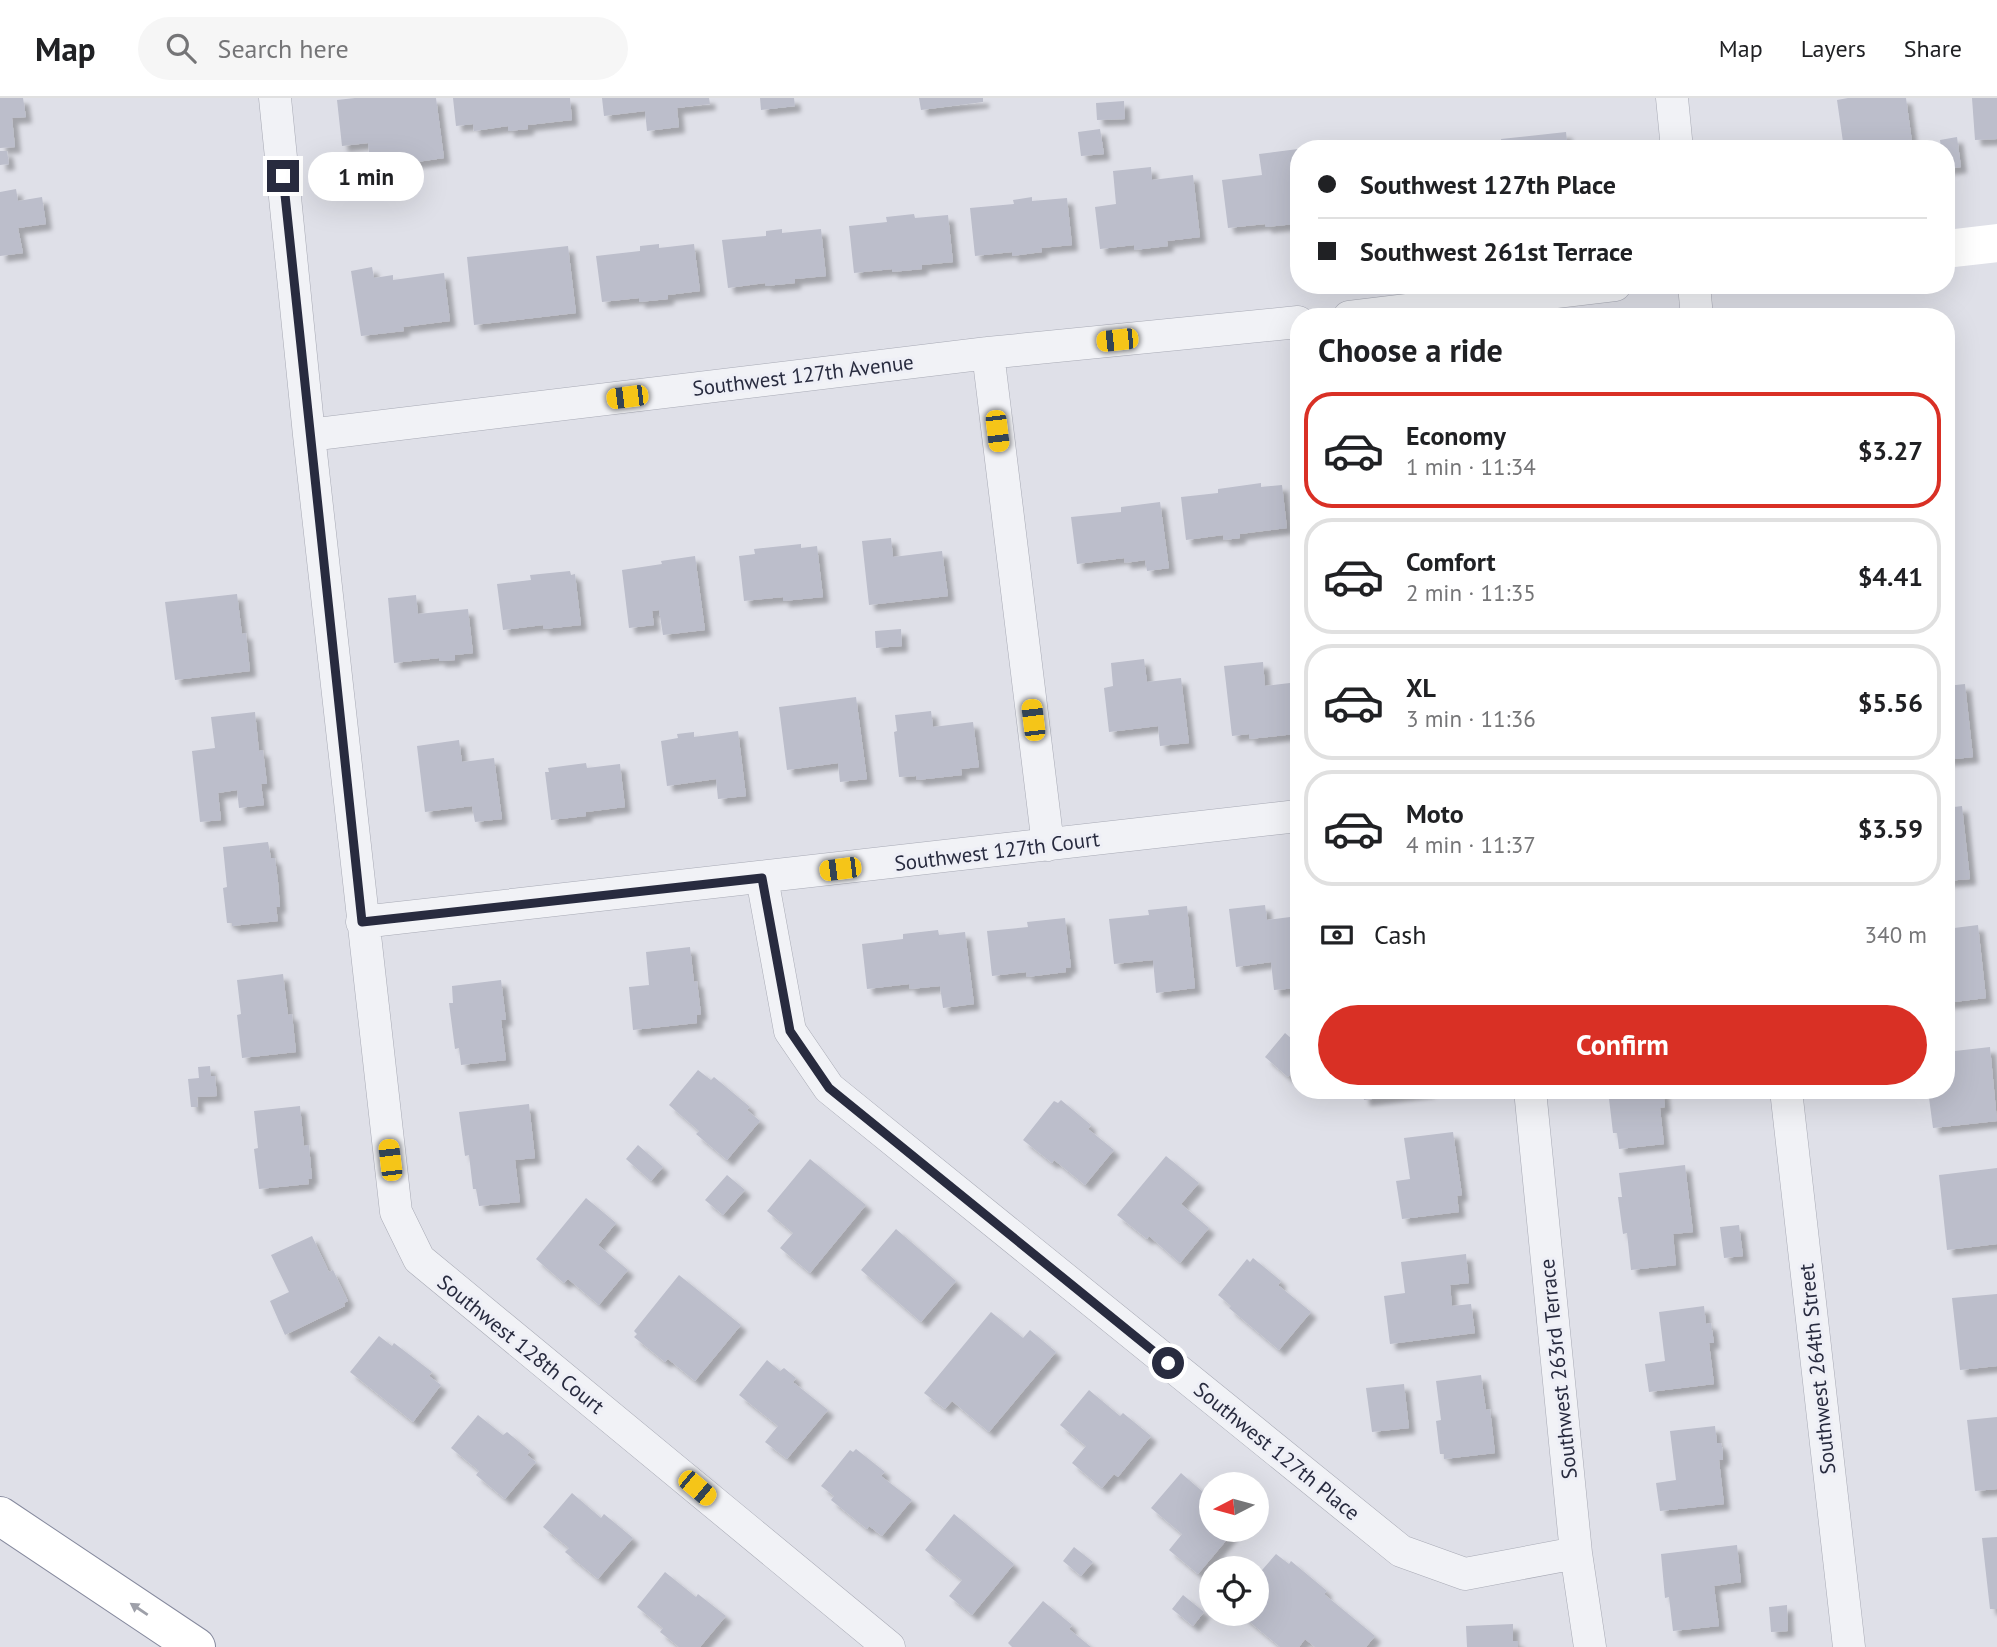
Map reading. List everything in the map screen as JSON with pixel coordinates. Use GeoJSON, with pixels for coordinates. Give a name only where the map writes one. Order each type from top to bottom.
{"type":"FeatureCollection","features":[{"type":"Feature","properties":{"kind":"main road"},"geometry":{"type":"LineString","coordinates":[[1955,248],[1997,243]]}},
{"type":"Feature","properties":{"kind":"main road"},"geometry":{"type":"LineString","coordinates":[[0,1516],[195,1647]]}},
{"type":"Feature","properties":{"kind":"street","name":"Southwest 128th Court"},"geometry":{"type":"LineString","coordinates":[[275,98],[309,435],[396,1212],[419,1259],[889,1647]]}},
{"type":"Feature","properties":{"kind":"street"},"geometry":{"type":"LineString","coordinates":[[1672,98],[1676,140]]}},
{"type":"Feature","properties":{"kind":"street"},"geometry":{"type":"LineString","coordinates":[[1424,308],[1540,294]]}},
{"type":"Feature","properties":{"kind":"street","name":"Southwest 127th Avenue"},"geometry":{"type":"LineString","coordinates":[[309,435],[988,353],[1290,323]]}},
{"type":"Feature","properties":{"kind":"street"},"geometry":{"type":"LineString","coordinates":[[988,353],[1048,845]]}},
{"type":"Feature","properties":{"kind":"street","name":"Southwest 127th Court"},"geometry":{"type":"LineString","coordinates":[[362,922],[1290,817]]}},
{"type":"Feature","properties":{"kind":"street","name":"Southwest 127th Place"},"geometry":{"type":"LineString","coordinates":[[762,878],[790,1031],[829,1088],[1401,1552],[1465,1574],[1576,1553]]}},
{"type":"Feature","properties":{"kind":"street","name":"Southwest 263rd Terrace"},"geometry":{"type":"LineString","coordinates":[[1531,1099],[1576,1553],[1590,1647]]}},
{"type":"Feature","properties":{"kind":"street","name":"Southwest 264th Street"},"geometry":{"type":"LineString","coordinates":[[1787,1099],[1849,1647]]}},
{"type":"Feature","properties":{"kind":"building"},"geometry":{"type":"Polygon","coordinates":[[[0,98],[23,98],[26,117],[12,118],[15,147],[0,148],[0,98]]]}},
{"type":"Feature","properties":{"kind":"building"},"geometry":{"type":"Polygon","coordinates":[[[436,98],[444,158],[410,163],[409,157],[370,162],[368,143],[342,146],[337,100],[436,98]]]}},
{"type":"Feature","properties":{"kind":"building"},"geometry":{"type":"Polygon","coordinates":[[[453,98],[570,98],[572,120],[528,125],[528,129],[508,131],[508,126],[474,131],[473,124],[456,126],[453,98]]]}},
{"type":"Feature","properties":{"kind":"building"},"geometry":{"type":"Polygon","coordinates":[[[602,98],[709,98],[710,104],[677,108],[679,127],[647,131],[645,111],[604,116],[602,98]]]}},
{"type":"Feature","properties":{"kind":"building"},"geometry":{"type":"Polygon","coordinates":[[[760,98],[794,98],[795,106],[761,110],[760,98]]]}},
{"type":"Feature","properties":{"kind":"building"},"geometry":{"type":"Polygon","coordinates":[[[919,98],[983,98],[983,102],[921,110],[919,98]]]}},
{"type":"Feature","properties":{"kind":"building"},"geometry":{"type":"Polygon","coordinates":[[[1906,98],[1912,140],[1843,140],[1837,100],[1906,98]]]}},
{"type":"Feature","properties":{"kind":"building"},"geometry":{"type":"Polygon","coordinates":[[[1972,98],[1997,98],[1997,139],[1975,140],[1972,98]]]}},
{"type":"Feature","properties":{"kind":"building"},"geometry":{"type":"Polygon","coordinates":[[[1124,101],[1125,119],[1097,120],[1096,103],[1124,101]]]}},
{"type":"Feature","properties":{"kind":"building"},"geometry":{"type":"Polygon","coordinates":[[[1100,129],[1104,154],[1081,156],[1078,132],[1100,129]]]}},
{"type":"Feature","properties":{"kind":"building"},"geometry":{"type":"Polygon","coordinates":[[[1566,132],[1567,140],[1501,140],[1566,132]]]}},
{"type":"Feature","properties":{"kind":"building"},"geometry":{"type":"Polygon","coordinates":[[[1957,137],[1961,167],[1955,168],[1955,140],[1940,140],[1957,137]]]}},
{"type":"Feature","properties":{"kind":"building"},"geometry":{"type":"Polygon","coordinates":[[[1290,150],[1290,225],[1228,228],[1222,180],[1262,175],[1259,154],[1290,150]]]}},
{"type":"Feature","properties":{"kind":"building"},"geometry":{"type":"Polygon","coordinates":[[[0,151],[7,151],[9,164],[0,165],[0,151]]]}},
{"type":"Feature","properties":{"kind":"building"},"geometry":{"type":"Polygon","coordinates":[[[1151,167],[1152,180],[1193,175],[1200,237],[1167,241],[1168,246],[1134,250],[1134,245],[1100,249],[1095,207],[1116,204],[1113,171],[1151,167]]]}},
{"type":"Feature","properties":{"kind":"building"},"geometry":{"type":"Polygon","coordinates":[[[16,189],[18,201],[42,197],[46,224],[18,228],[23,253],[0,256],[0,192],[16,189]]]}},
{"type":"Feature","properties":{"kind":"building"},"geometry":{"type":"Polygon","coordinates":[[[1032,197],[1032,201],[1067,198],[1072,245],[1041,248],[1042,252],[1012,256],[1012,252],[975,256],[970,208],[1014,204],[1013,200],[1032,197]]]}},
{"type":"Feature","properties":{"kind":"building"},"geometry":{"type":"Polygon","coordinates":[[[914,214],[915,218],[948,215],[953,262],[922,265],[922,269],[854,273],[849,226],[887,222],[886,217],[914,214]]]}},
{"type":"Feature","properties":{"kind":"building"},"geometry":{"type":"Polygon","coordinates":[[[782,229],[782,233],[821,229],[826,276],[795,279],[795,283],[766,286],[765,283],[728,288],[722,240],[766,236],[766,231],[782,229]]]}},
{"type":"Feature","properties":{"kind":"building"},"geometry":{"type":"Polygon","coordinates":[[[659,244],[659,248],[694,244],[700,291],[668,295],[668,299],[639,302],[639,298],[602,302],[596,256],[640,251],[640,246],[659,244]]]}},
{"type":"Feature","properties":{"kind":"building"},"geometry":{"type":"Polygon","coordinates":[[[568,246],[576,313],[474,325],[467,257],[568,246]]]}},
{"type":"Feature","properties":{"kind":"building"},"geometry":{"type":"Polygon","coordinates":[[[372,267],[374,278],[393,275],[393,280],[444,273],[450,321],[403,327],[404,331],[361,336],[351,271],[372,267]]]}},
{"type":"Feature","properties":{"kind":"building"},"geometry":{"type":"Polygon","coordinates":[[[1261,483],[1261,487],[1282,485],[1287,528],[1240,534],[1240,538],[1224,540],[1223,535],[1186,540],[1181,497],[1218,493],[1218,489],[1261,483]]]}},
{"type":"Feature","properties":{"kind":"building"},"geometry":{"type":"Polygon","coordinates":[[[1160,502],[1169,568],[1147,571],[1145,560],[1125,563],[1124,558],[1077,564],[1071,517],[1121,512],[1121,507],[1160,502]]]}},
{"type":"Feature","properties":{"kind":"building"},"geometry":{"type":"Polygon","coordinates":[[[891,538],[893,557],[942,551],[948,596],[869,605],[862,541],[891,538]]]}},
{"type":"Feature","properties":{"kind":"building"},"geometry":{"type":"Polygon","coordinates":[[[801,544],[801,548],[817,546],[823,597],[744,601],[739,556],[755,554],[754,549],[801,544]]]}},
{"type":"Feature","properties":{"kind":"building"},"geometry":{"type":"Polygon","coordinates":[[[695,556],[705,630],[663,635],[659,610],[652,611],[654,625],[629,628],[622,570],[695,556]]]}},
{"type":"Feature","properties":{"kind":"building"},"geometry":{"type":"Polygon","coordinates":[[[570,571],[571,575],[575,574],[581,625],[544,629],[543,625],[503,630],[497,584],[531,580],[530,575],[570,571]]]}},
{"type":"Feature","properties":{"kind":"building"},"geometry":{"type":"Polygon","coordinates":[[[237,594],[242,634],[246,633],[250,671],[175,680],[165,602],[237,594]]]}},
{"type":"Feature","properties":{"kind":"building"},"geometry":{"type":"Polygon","coordinates":[[[416,595],[418,614],[468,609],[473,653],[455,655],[455,660],[439,661],[439,658],[394,663],[388,598],[416,595]]]}},
{"type":"Feature","properties":{"kind":"building"},"geometry":{"type":"Polygon","coordinates":[[[901,629],[902,646],[876,648],[875,631],[901,629]]]}},
{"type":"Feature","properties":{"kind":"building"},"geometry":{"type":"Polygon","coordinates":[[[1144,659],[1147,682],[1181,678],[1189,743],[1160,746],[1158,726],[1109,732],[1104,688],[1113,686],[1111,663],[1144,659]]]}},
{"type":"Feature","properties":{"kind":"building"},"geometry":{"type":"Polygon","coordinates":[[[1263,662],[1265,686],[1290,683],[1290,735],[1249,739],[1249,734],[1232,736],[1224,666],[1263,662]]]}},
{"type":"Feature","properties":{"kind":"building"},"geometry":{"type":"Polygon","coordinates":[[[1965,684],[1973,757],[1955,759],[1955,685],[1965,684]]]}},
{"type":"Feature","properties":{"kind":"building"},"geometry":{"type":"Polygon","coordinates":[[[856,697],[867,779],[840,782],[838,763],[787,770],[779,707],[856,697]]]}},
{"type":"Feature","properties":{"kind":"building"},"geometry":{"type":"Polygon","coordinates":[[[931,711],[933,727],[973,722],[979,767],[961,769],[962,775],[917,780],[916,776],[899,777],[895,715],[931,711]]]}},
{"type":"Feature","properties":{"kind":"building"},"geometry":{"type":"Polygon","coordinates":[[[255,712],[259,751],[263,750],[267,784],[261,784],[264,805],[239,808],[237,790],[218,793],[221,820],[200,822],[192,751],[215,748],[211,717],[255,712]]]}},
{"type":"Feature","properties":{"kind":"building"},"geometry":{"type":"Polygon","coordinates":[[[738,731],[746,796],[718,799],[716,779],[667,786],[661,741],[678,738],[677,734],[694,732],[694,737],[738,731]]]}},
{"type":"Feature","properties":{"kind":"building"},"geometry":{"type":"Polygon","coordinates":[[[459,740],[462,762],[494,758],[502,819],[475,822],[472,806],[425,812],[417,746],[459,740]]]}},
{"type":"Feature","properties":{"kind":"building"},"geometry":{"type":"Polygon","coordinates":[[[586,763],[587,768],[620,764],[625,807],[586,812],[586,816],[551,820],[545,772],[549,772],[548,768],[586,763]]]}},
{"type":"Feature","properties":{"kind":"building"},"geometry":{"type":"Polygon","coordinates":[[[1962,806],[1970,879],[1955,880],[1955,807],[1962,806]]]}},
{"type":"Feature","properties":{"kind":"building"},"geometry":{"type":"Polygon","coordinates":[[[268,842],[271,858],[275,858],[280,907],[276,907],[278,921],[232,926],[232,923],[227,923],[223,888],[227,887],[223,847],[268,842]]]}},
{"type":"Feature","properties":{"kind":"building"},"geometry":{"type":"Polygon","coordinates":[[[1265,905],[1267,920],[1290,917],[1290,989],[1274,990],[1271,962],[1236,967],[1229,909],[1265,905]]]}},
{"type":"Feature","properties":{"kind":"building"},"geometry":{"type":"Polygon","coordinates":[[[1187,906],[1195,988],[1156,993],[1153,960],[1114,964],[1109,919],[1149,915],[1148,910],[1187,906]]]}},
{"type":"Feature","properties":{"kind":"building"},"geometry":{"type":"Polygon","coordinates":[[[1065,918],[1071,967],[1066,968],[1066,972],[1027,977],[1026,972],[992,976],[987,931],[1028,927],[1027,922],[1065,918]]]}},
{"type":"Feature","properties":{"kind":"building"},"geometry":{"type":"Polygon","coordinates":[[[1978,925],[1986,998],[1955,1002],[1955,928],[1978,925]]]}},
{"type":"Feature","properties":{"kind":"building"},"geometry":{"type":"Polygon","coordinates":[[[938,930],[939,935],[965,932],[974,1004],[943,1008],[940,986],[910,989],[909,984],[867,989],[862,944],[903,939],[903,934],[938,930]]]}},
{"type":"Feature","properties":{"kind":"building"},"geometry":{"type":"Polygon","coordinates":[[[690,947],[701,1014],[697,1015],[697,1023],[633,1030],[629,987],[649,985],[646,952],[690,947]]]}},
{"type":"Feature","properties":{"kind":"building"},"geometry":{"type":"Polygon","coordinates":[[[283,974],[288,1015],[292,1014],[296,1052],[242,1058],[237,1015],[241,1014],[237,980],[283,974]]]}},
{"type":"Feature","properties":{"kind":"building"},"geometry":{"type":"Polygon","coordinates":[[[501,980],[506,1020],[501,1020],[506,1060],[461,1065],[459,1048],[455,1049],[449,1003],[453,1003],[452,986],[501,980]]]}},
{"type":"Feature","properties":{"kind":"building"},"geometry":{"type":"Polygon","coordinates":[[[1285,1033],[1290,1037],[1288,1077],[1265,1057],[1285,1033]]]}},
{"type":"Feature","properties":{"kind":"building"},"geometry":{"type":"Polygon","coordinates":[[[1990,1047],[1997,1121],[1933,1128],[1929,1099],[1955,1099],[1955,1051],[1990,1047]]]}},
{"type":"Feature","properties":{"kind":"building"},"geometry":{"type":"Polygon","coordinates":[[[210,1066],[211,1076],[215,1076],[217,1096],[197,1097],[198,1107],[191,1107],[188,1079],[199,1078],[198,1067],[210,1066]]]}},
{"type":"Feature","properties":{"kind":"building"},"geometry":{"type":"Polygon","coordinates":[[[698,1070],[711,1080],[714,1077],[750,1107],[747,1110],[760,1121],[727,1160],[696,1134],[699,1131],[669,1105],[698,1070]]]}},
{"type":"Feature","properties":{"kind":"building"},"geometry":{"type":"Polygon","coordinates":[[[1609,1099],[1664,1099],[1665,1107],[1660,1108],[1664,1144],[1619,1149],[1617,1133],[1613,1133],[1609,1099]]]}},
{"type":"Feature","properties":{"kind":"building"},"geometry":{"type":"Polygon","coordinates":[[[1061,1100],[1091,1125],[1088,1129],[1114,1150],[1085,1185],[1023,1140],[1054,1101],[1058,1103],[1061,1100]]]}},
{"type":"Feature","properties":{"kind":"building"},"geometry":{"type":"Polygon","coordinates":[[[529,1104],[535,1158],[515,1160],[520,1202],[479,1206],[476,1189],[473,1189],[469,1155],[465,1156],[459,1112],[529,1104]]]}},
{"type":"Feature","properties":{"kind":"building"},"geometry":{"type":"Polygon","coordinates":[[[300,1106],[304,1146],[309,1145],[312,1179],[308,1179],[309,1184],[259,1189],[254,1149],[258,1148],[254,1111],[300,1106]]]}},
{"type":"Feature","properties":{"kind":"building"},"geometry":{"type":"Polygon","coordinates":[[[1453,1132],[1462,1195],[1457,1196],[1459,1212],[1402,1219],[1396,1181],[1410,1179],[1404,1138],[1453,1132]]]}},
{"type":"Feature","properties":{"kind":"building"},"geometry":{"type":"Polygon","coordinates":[[[638,1145],[663,1167],[651,1181],[626,1159],[638,1145]]]}},
{"type":"Feature","properties":{"kind":"building"},"geometry":{"type":"Polygon","coordinates":[[[1166,1156],[1199,1183],[1181,1204],[1209,1228],[1180,1263],[1149,1236],[1147,1239],[1117,1215],[1166,1156]]]}},
{"type":"Feature","properties":{"kind":"building"},"geometry":{"type":"Polygon","coordinates":[[[810,1159],[866,1205],[810,1273],[780,1248],[793,1233],[767,1211],[810,1159]]]}},
{"type":"Feature","properties":{"kind":"building"},"geometry":{"type":"Polygon","coordinates":[[[1685,1165],[1693,1232],[1673,1234],[1676,1265],[1631,1270],[1627,1233],[1623,1234],[1618,1197],[1622,1197],[1619,1173],[1685,1165]]]}},
{"type":"Feature","properties":{"kind":"building"},"geometry":{"type":"Polygon","coordinates":[[[1997,1168],[1997,1244],[1947,1250],[1939,1175],[1997,1168]]]}},
{"type":"Feature","properties":{"kind":"building"},"geometry":{"type":"Polygon","coordinates":[[[727,1175],[745,1190],[723,1215],[705,1200],[727,1175]]]}},
{"type":"Feature","properties":{"kind":"building"},"geometry":{"type":"Polygon","coordinates":[[[586,1198],[616,1223],[598,1245],[628,1270],[599,1305],[568,1279],[564,1283],[536,1259],[586,1198]]]}},
{"type":"Feature","properties":{"kind":"building"},"geometry":{"type":"Polygon","coordinates":[[[1739,1225],[1743,1256],[1724,1258],[1720,1227],[1739,1225]]]}},
{"type":"Feature","properties":{"kind":"building"},"geometry":{"type":"Polygon","coordinates":[[[896,1229],[956,1281],[921,1322],[861,1270],[896,1229]]]}},
{"type":"Feature","properties":{"kind":"building"},"geometry":{"type":"Polygon","coordinates":[[[312,1236],[329,1272],[333,1270],[348,1301],[344,1303],[345,1306],[285,1335],[270,1301],[289,1292],[271,1255],[312,1236]]]}},
{"type":"Feature","properties":{"kind":"building"},"geometry":{"type":"Polygon","coordinates":[[[1466,1254],[1469,1283],[1450,1285],[1452,1306],[1471,1304],[1475,1333],[1390,1344],[1384,1296],[1405,1293],[1401,1262],[1466,1254]]]}},
{"type":"Feature","properties":{"kind":"building"},"geometry":{"type":"Polygon","coordinates":[[[1253,1258],[1281,1281],[1278,1285],[1311,1312],[1279,1350],[1229,1308],[1231,1306],[1218,1295],[1247,1259],[1250,1262],[1253,1258]]]}},
{"type":"Feature","properties":{"kind":"building"},"geometry":{"type":"Polygon","coordinates":[[[679,1275],[741,1325],[695,1381],[668,1359],[665,1362],[634,1337],[637,1334],[634,1331],[679,1275]]]}},
{"type":"Feature","properties":{"kind":"building"},"geometry":{"type":"Polygon","coordinates":[[[1997,1294],[1997,1366],[1960,1370],[1952,1298],[1997,1294]]]}},
{"type":"Feature","properties":{"kind":"building"},"geometry":{"type":"Polygon","coordinates":[[[1704,1306],[1706,1324],[1711,1323],[1714,1343],[1709,1343],[1714,1384],[1649,1392],[1645,1364],[1665,1361],[1659,1312],[1704,1306]]]}},
{"type":"Feature","properties":{"kind":"building"},"geometry":{"type":"Polygon","coordinates":[[[991,1312],[1023,1338],[1030,1330],[1056,1352],[989,1432],[952,1401],[945,1409],[924,1393],[991,1312]]]}},
{"type":"Feature","properties":{"kind":"building"},"geometry":{"type":"Polygon","coordinates":[[[379,1336],[392,1346],[394,1343],[432,1372],[429,1376],[441,1385],[413,1422],[350,1372],[379,1336]]]}},
{"type":"Feature","properties":{"kind":"building"},"geometry":{"type":"Polygon","coordinates":[[[767,1360],[780,1371],[784,1368],[796,1378],[793,1382],[828,1410],[787,1459],[765,1442],[778,1426],[739,1395],[767,1360]]]}},
{"type":"Feature","properties":{"kind":"building"},"geometry":{"type":"Polygon","coordinates":[[[1481,1375],[1486,1410],[1490,1409],[1495,1453],[1444,1459],[1444,1454],[1440,1454],[1436,1421],[1441,1420],[1436,1381],[1481,1375]]]}},
{"type":"Feature","properties":{"kind":"building"},"geometry":{"type":"Polygon","coordinates":[[[1404,1384],[1409,1428],[1372,1432],[1366,1388],[1404,1384]]]}},
{"type":"Feature","properties":{"kind":"building"},"geometry":{"type":"Polygon","coordinates":[[[1089,1390],[1120,1416],[1123,1413],[1151,1436],[1118,1477],[1114,1474],[1102,1488],[1072,1463],[1086,1446],[1060,1425],[1089,1390]]]}},
{"type":"Feature","properties":{"kind":"building"},"geometry":{"type":"Polygon","coordinates":[[[478,1415],[503,1435],[507,1432],[530,1451],[527,1455],[536,1462],[505,1499],[476,1475],[479,1471],[451,1448],[478,1415]]]}},
{"type":"Feature","properties":{"kind":"building"},"geometry":{"type":"Polygon","coordinates":[[[1997,1417],[1997,1489],[1975,1491],[1967,1420],[1997,1417]]]}},
{"type":"Feature","properties":{"kind":"building"},"geometry":{"type":"Polygon","coordinates":[[[1715,1426],[1717,1443],[1721,1443],[1723,1451],[1723,1460],[1719,1460],[1724,1504],[1660,1511],[1656,1483],[1676,1480],[1670,1431],[1715,1426]]]}},
{"type":"Feature","properties":{"kind":"building"},"geometry":{"type":"Polygon","coordinates":[[[856,1449],[885,1472],[881,1476],[912,1500],[882,1536],[869,1526],[867,1529],[831,1500],[834,1496],[821,1486],[850,1450],[853,1452],[856,1449]]]}},
{"type":"Feature","properties":{"kind":"building"},"geometry":{"type":"Polygon","coordinates":[[[1181,1473],[1199,1489],[1199,1542],[1225,1542],[1213,1556],[1199,1556],[1198,1574],[1169,1550],[1182,1534],[1151,1508],[1181,1473]]]}},
{"type":"Feature","properties":{"kind":"building"},"geometry":{"type":"Polygon","coordinates":[[[572,1493],[601,1518],[604,1514],[633,1538],[598,1579],[565,1552],[569,1548],[543,1527],[572,1493]]]}},
{"type":"Feature","properties":{"kind":"building"},"geometry":{"type":"Polygon","coordinates":[[[954,1514],[1014,1564],[972,1615],[949,1596],[962,1580],[925,1550],[954,1514]]]}},
{"type":"Feature","properties":{"kind":"building"},"geometry":{"type":"Polygon","coordinates":[[[1997,1537],[1997,1609],[1990,1609],[1982,1538],[1997,1537]]]}},
{"type":"Feature","properties":{"kind":"building"},"geometry":{"type":"Polygon","coordinates":[[[1737,1545],[1741,1582],[1714,1586],[1719,1626],[1673,1631],[1669,1597],[1665,1598],[1661,1554],[1737,1545]]]}},
{"type":"Feature","properties":{"kind":"building"},"geometry":{"type":"Polygon","coordinates":[[[1074,1547],[1093,1562],[1081,1576],[1063,1561],[1074,1547]]]}},
{"type":"Feature","properties":{"kind":"building"},"geometry":{"type":"Polygon","coordinates":[[[1276,1554],[1289,1564],[1291,1561],[1327,1591],[1324,1594],[1375,1636],[1366,1647],[1315,1647],[1305,1639],[1299,1647],[1280,1647],[1255,1626],[1269,1626],[1269,1562],[1276,1554]]]}},
{"type":"Feature","properties":{"kind":"building"},"geometry":{"type":"Polygon","coordinates":[[[665,1572],[696,1597],[698,1594],[726,1616],[700,1647],[679,1647],[660,1632],[663,1628],[637,1607],[665,1572]]]}},
{"type":"Feature","properties":{"kind":"building"},"geometry":{"type":"Polygon","coordinates":[[[1183,1595],[1199,1608],[1199,1618],[1193,1626],[1172,1609],[1183,1595]]]}},
{"type":"Feature","properties":{"kind":"building"},"geometry":{"type":"Polygon","coordinates":[[[1043,1601],[1072,1625],[1069,1629],[1091,1647],[1012,1647],[1008,1643],[1043,1601]]]}},
{"type":"Feature","properties":{"kind":"building"},"geometry":{"type":"Polygon","coordinates":[[[1787,1605],[1788,1631],[1771,1632],[1769,1607],[1787,1605]]]}},
{"type":"Feature","properties":{"kind":"building"},"geometry":{"type":"Polygon","coordinates":[[[1513,1624],[1513,1641],[1518,1641],[1518,1647],[1467,1647],[1466,1626],[1513,1624]]]}},
{"type":"Feature","properties":{"kind":"route"},"geometry":{"type":"LineString","coordinates":[[283,176],[362,922],[762,878],[790,1031],[829,1088],[1168,1363]]}}]}
